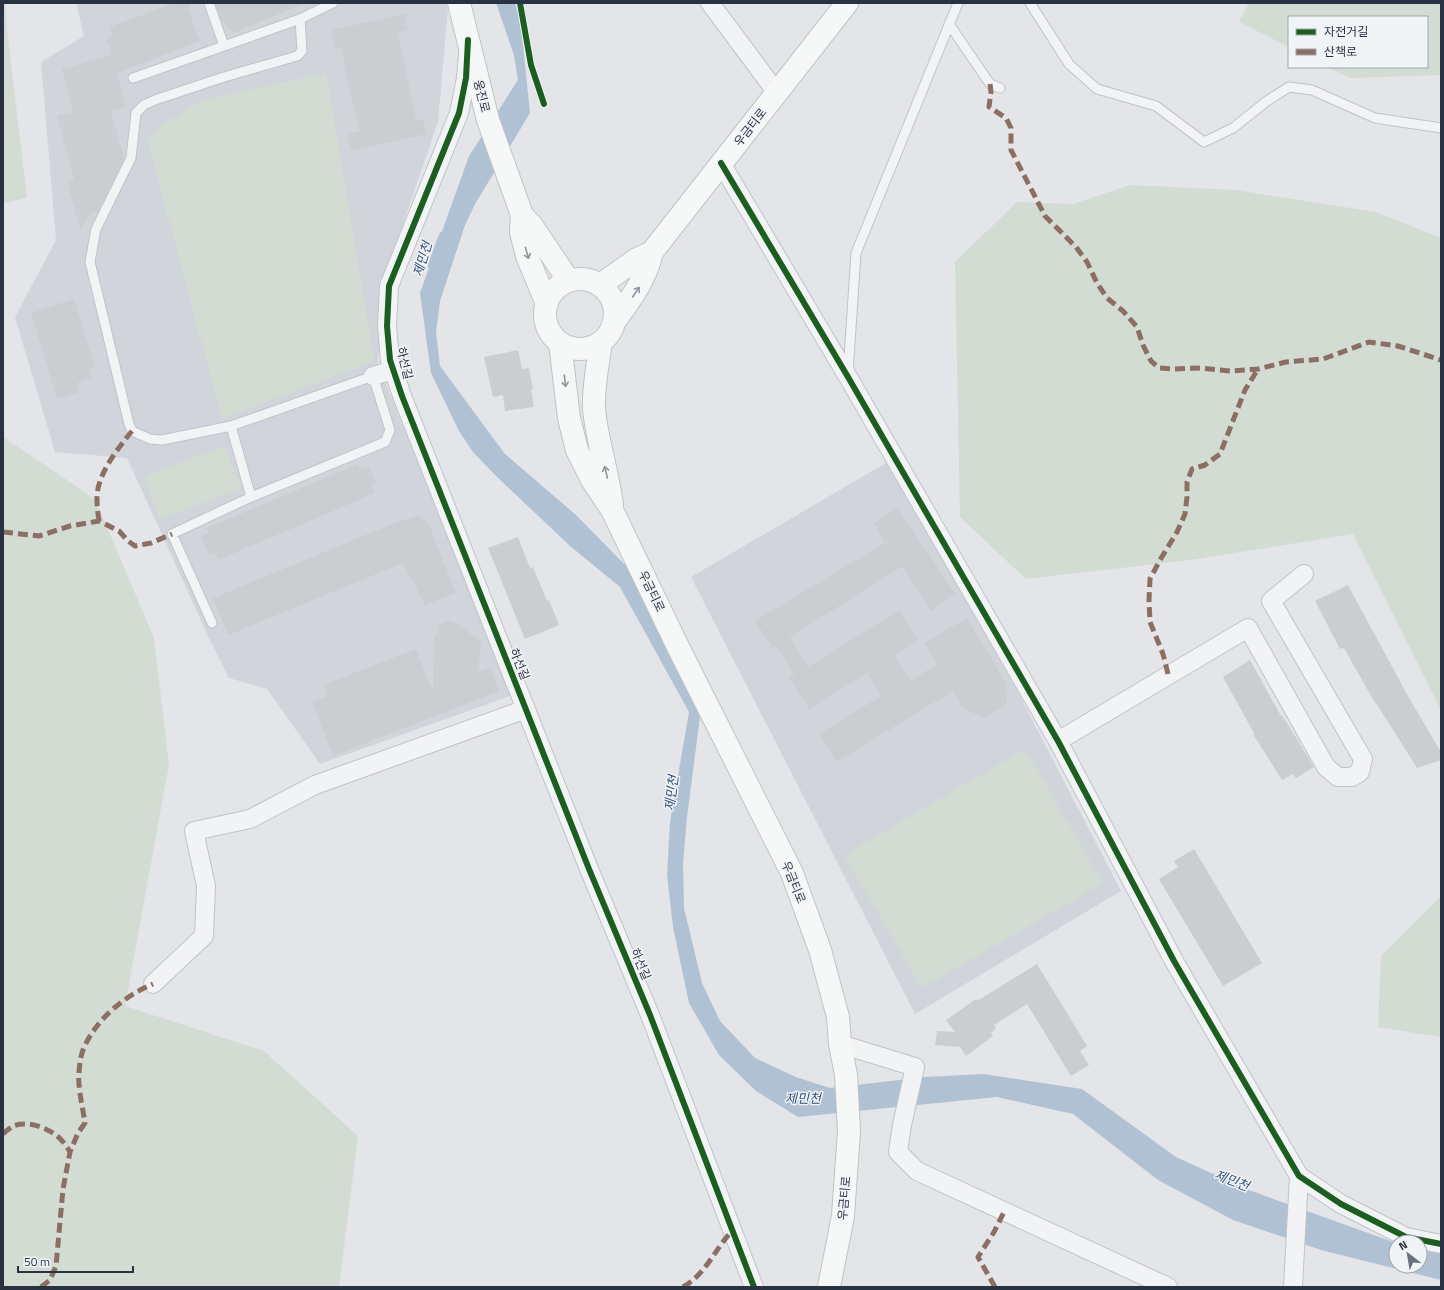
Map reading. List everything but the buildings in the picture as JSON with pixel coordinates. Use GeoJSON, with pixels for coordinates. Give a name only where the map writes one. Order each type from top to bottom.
{"type":"FeatureCollection","features":[{"type":"Feature","properties":{"kind":"main road","name":"웅진로"},"geometry":{"type":"LineString","coordinates":[[459,3],[488,120],[522,215]]}},
{"type":"Feature","properties":{"kind":"main road","name":"우금티로"},"geometry":{"type":"LineString","coordinates":[[613,324],[639,288],[649,265],[652,252],[848,3]]}},
{"type":"Feature","properties":{"kind":"main road"},"geometry":{"type":"LineString","coordinates":[[522,215],[532,226],[569,281]]}},
{"type":"Feature","properties":{"kind":"main road"},"geometry":{"type":"LineString","coordinates":[[522,215],[521,232],[527,256],[547,304]]}},
{"type":"Feature","properties":{"kind":"main road","name":"우금티로"},"geometry":{"type":"LineString","coordinates":[[600,285],[637,259],[652,252]]}},
{"type":"Feature","properties":{"kind":"main road"},"geometry":{"type":"LineString","coordinates":[[580,279],[591,281],[600,285],[608,293],[613,303],[615,314],[609,334],[601,342],[591,347],[580,349],[570,347],[560,342],[552,335],[547,325],[545,314],[547,304],[552,294],[559,286],[569,281],[580,279]]}},
{"type":"Feature","properties":{"kind":"main road","name":"우금티로"},"geometry":{"type":"LineString","coordinates":[[560,342],[569,418],[577,450],[592,480],[612,510],[680,651],[792,873],[820,950],[838,1017],[840,1044],[846,1075],[849,1131],[843,1216],[829,1287]]}},
{"type":"Feature","properties":{"kind":"main road","name":"우금티로"},"geometry":{"type":"LineString","coordinates":[[601,342],[595,383],[594,408],[600,445],[609,483],[612,510]]}},
{"type":"Feature","properties":{"kind":"street"},"geometry":{"type":"LineString","coordinates":[[710,3],[777,93]]}},
{"type":"Feature","properties":{"kind":"street","name":"하선길"},"geometry":{"type":"LineString","coordinates":[[468,40],[466,78],[459,113],[389,286],[387,326],[390,360],[405,403],[526,709],[653,1022],[754,1287]]}},
{"type":"Feature","properties":{"kind":"street"},"geometry":{"type":"LineString","coordinates":[[721,163],[848,377],[1058,741],[1174,961],[1300,1176],[1341,1204],[1406,1237],[1441,1244]]}},
{"type":"Feature","properties":{"kind":"street"},"geometry":{"type":"LineString","coordinates":[[373,376],[393,370]]}},
{"type":"Feature","properties":{"kind":"street"},"geometry":{"type":"LineString","coordinates":[[1058,741],[1248,628],[1326,767],[1338,777],[1352,777],[1360,772],[1363,758],[1271,600],[1304,574]]}},
{"type":"Feature","properties":{"kind":"street"},"geometry":{"type":"LineString","coordinates":[[153,984],[204,936],[206,886],[194,831],[250,819],[315,785],[526,709]]}},
{"type":"Feature","properties":{"kind":"street"},"geometry":{"type":"LineString","coordinates":[[840,1044],[915,1067],[902,1125],[898,1152],[917,1171],[1168,1287]]}},
{"type":"Feature","properties":{"kind":"street"},"geometry":{"type":"LineString","coordinates":[[1293,1287],[1300,1176]]}},
{"type":"Feature","properties":{"kind":"lane"},"geometry":{"type":"LineString","coordinates":[[209,3],[224,46]]}},
{"type":"Feature","properties":{"kind":"lane"},"geometry":{"type":"LineString","coordinates":[[133,78],[300,19],[333,3]]}},
{"type":"Feature","properties":{"kind":"lane"},"geometry":{"type":"LineString","coordinates":[[848,377],[856,253],[958,3]]}},
{"type":"Feature","properties":{"kind":"lane"},"geometry":{"type":"LineString","coordinates":[[1030,3],[1069,64],[1097,89],[1156,106],[1204,142],[1233,128],[1267,101],[1289,87],[1312,90],[1375,118],[1441,128]]}},
{"type":"Feature","properties":{"kind":"lane"},"geometry":{"type":"LineString","coordinates":[[212,623],[172,534],[251,497],[385,442],[390,430],[373,376],[231,426],[162,440],[150,439],[132,430],[129,424],[90,262],[96,229],[131,158],[136,113],[144,105],[155,100],[224,77],[297,56],[302,51],[300,19]]}},
{"type":"Feature","properties":{"kind":"lane"},"geometry":{"type":"LineString","coordinates":[[949,24],[990,84],[1000,88]]}},
{"type":"Feature","properties":{"kind":"lane"},"geometry":{"type":"LineString","coordinates":[[231,426],[251,497]]}},
{"type":"Feature","properties":{"kind":"shaded area"},"geometry":{"type":"Polygon","coordinates":[[[3,3],[5,3],[27,198],[3,203],[3,3]]]}},
{"type":"Feature","properties":{"kind":"shaded area"},"geometry":{"type":"Polygon","coordinates":[[[76,3],[446,3],[448,9],[438,122],[384,279],[378,365],[513,695],[320,764],[267,689],[229,678],[208,636],[127,458],[55,452],[15,317],[56,240],[41,62],[84,36],[76,3]]]}},
{"type":"Feature","properties":{"kind":"shaded area"},"geometry":{"type":"Polygon","coordinates":[[[1249,3],[1441,3],[1441,75],[1350,78],[1330,68],[1428,68],[1428,16],[1288,16],[1288,46],[1239,22],[1249,3]]]}},
{"type":"Feature","properties":{"kind":"shaded area"},"geometry":{"type":"Polygon","coordinates":[[[326,73],[374,361],[222,419],[148,141],[159,127],[203,100],[326,73]]]}},
{"type":"Feature","properties":{"kind":"shaded area"},"geometry":{"type":"Polygon","coordinates":[[[1130,185],[1235,190],[1376,212],[1441,238],[1441,710],[1353,534],[1190,560],[1026,579],[960,517],[955,262],[1017,202],[1073,204],[1130,185]]]}},
{"type":"Feature","properties":{"kind":"shaded area"},"geometry":{"type":"Polygon","coordinates":[[[3,437],[95,499],[154,638],[169,764],[125,1006],[264,1051],[358,1136],[339,1287],[3,1287],[3,437]]]}},
{"type":"Feature","properties":{"kind":"shaded area"},"geometry":{"type":"Polygon","coordinates":[[[225,446],[241,489],[160,519],[144,476],[225,446]]]}},
{"type":"Feature","properties":{"kind":"shaded area"},"geometry":{"type":"Polygon","coordinates":[[[891,460],[1009,675],[1121,891],[915,1014],[691,577],[891,460]]]}},
{"type":"Feature","properties":{"kind":"shaded area"},"geometry":{"type":"Polygon","coordinates":[[[1025,749],[1103,883],[922,988],[844,855],[1025,749]]]}},
{"type":"Feature","properties":{"kind":"shaded area"},"geometry":{"type":"Polygon","coordinates":[[[1441,896],[1441,1037],[1378,1027],[1381,956],[1441,896]]]}},
{"type":"Feature","properties":{"kind":"water","name":"제민천"},"geometry":{"type":"Polygon","coordinates":[[[496,3],[515,3],[520,17],[530,113],[475,204],[465,225],[440,301],[436,333],[440,366],[505,454],[576,515],[634,574],[701,709],[687,817],[683,864],[684,908],[702,983],[720,1021],[755,1058],[796,1077],[830,1088],[925,1077],[983,1074],[1082,1089],[1176,1157],[1246,1189],[1388,1240],[1388,1267],[1321,1250],[1233,1220],[1158,1180],[1073,1114],[997,1097],[798,1117],[756,1091],[719,1055],[689,1003],[673,927],[667,875],[670,822],[689,712],[620,587],[570,546],[496,476],[473,452],[459,431],[431,373],[420,293],[469,156],[518,80],[514,55],[496,3]]]}},
{"type":"Feature","properties":{"kind":"water","name":"제민천"},"geometry":{"type":"Polygon","coordinates":[[[1428,1250],[1441,1253],[1441,1280],[1417,1274],[1428,1274],[1428,1250]]]}},
{"type":"Feature","properties":{"kind":"waterway","name":"제민천"},"geometry":{"type":"LineString","coordinates":[[430,266],[442,234]]}},
{"type":"Feature","properties":{"kind":"marked path"},"geometry":{"type":"LineString","coordinates":[[990,84],[991,92],[989,107],[1006,118],[1011,128],[1011,150],[1045,216],[1076,247],[1087,262],[1097,283],[1107,298],[1123,311],[1137,327],[1143,345],[1151,361],[1159,368],[1200,368],[1230,371],[1258,369],[1286,362],[1323,359],[1369,342],[1398,346],[1441,360]]}},
{"type":"Feature","properties":{"kind":"marked path"},"geometry":{"type":"LineString","coordinates":[[1168,674],[1163,654],[1150,622],[1150,579],[1177,532],[1185,514],[1187,482],[1192,469],[1205,465],[1220,454],[1245,390],[1258,369]]}},
{"type":"Feature","properties":{"kind":"marked path"},"geometry":{"type":"LineString","coordinates":[[99,521],[97,499],[100,481],[109,463],[132,431]]}},
{"type":"Feature","properties":{"kind":"marked path"},"geometry":{"type":"LineString","coordinates":[[3,532],[39,536],[70,526],[99,521],[119,531],[135,546],[151,543],[172,534]]}},
{"type":"Feature","properties":{"kind":"marked path"},"geometry":{"type":"LineString","coordinates":[[41,1287],[50,1280],[56,1266],[63,1189],[70,1152],[78,1133],[85,1123],[79,1081],[80,1062],[83,1050],[95,1029],[112,1010],[132,995],[153,984]]}},
{"type":"Feature","properties":{"kind":"marked path"},"geometry":{"type":"LineString","coordinates":[[3,1134],[13,1126],[23,1124],[39,1126],[56,1135],[65,1144],[70,1152]]}},
{"type":"Feature","properties":{"kind":"marked path"},"geometry":{"type":"LineString","coordinates":[[995,1287],[978,1257],[994,1232],[1004,1212]]}},
{"type":"Feature","properties":{"kind":"marked path"},"geometry":{"type":"LineString","coordinates":[[683,1287],[698,1275],[732,1231]]}},
{"type":"Feature","properties":{"kind":"cycle path"},"geometry":{"type":"LineString","coordinates":[[520,3],[531,65],[544,104]]}},
{"type":"Feature","properties":{"kind":"cycle path"},"geometry":{"type":"LineString","coordinates":[[468,40],[466,78],[459,113],[389,286],[387,326],[390,360],[402,396],[589,869],[650,1015],[754,1287]]}},
{"type":"Feature","properties":{"kind":"cycle path"},"geometry":{"type":"LineString","coordinates":[[721,163],[848,377],[1058,741],[1174,961],[1299,1176],[1341,1204],[1406,1237],[1441,1244]]}}]}
